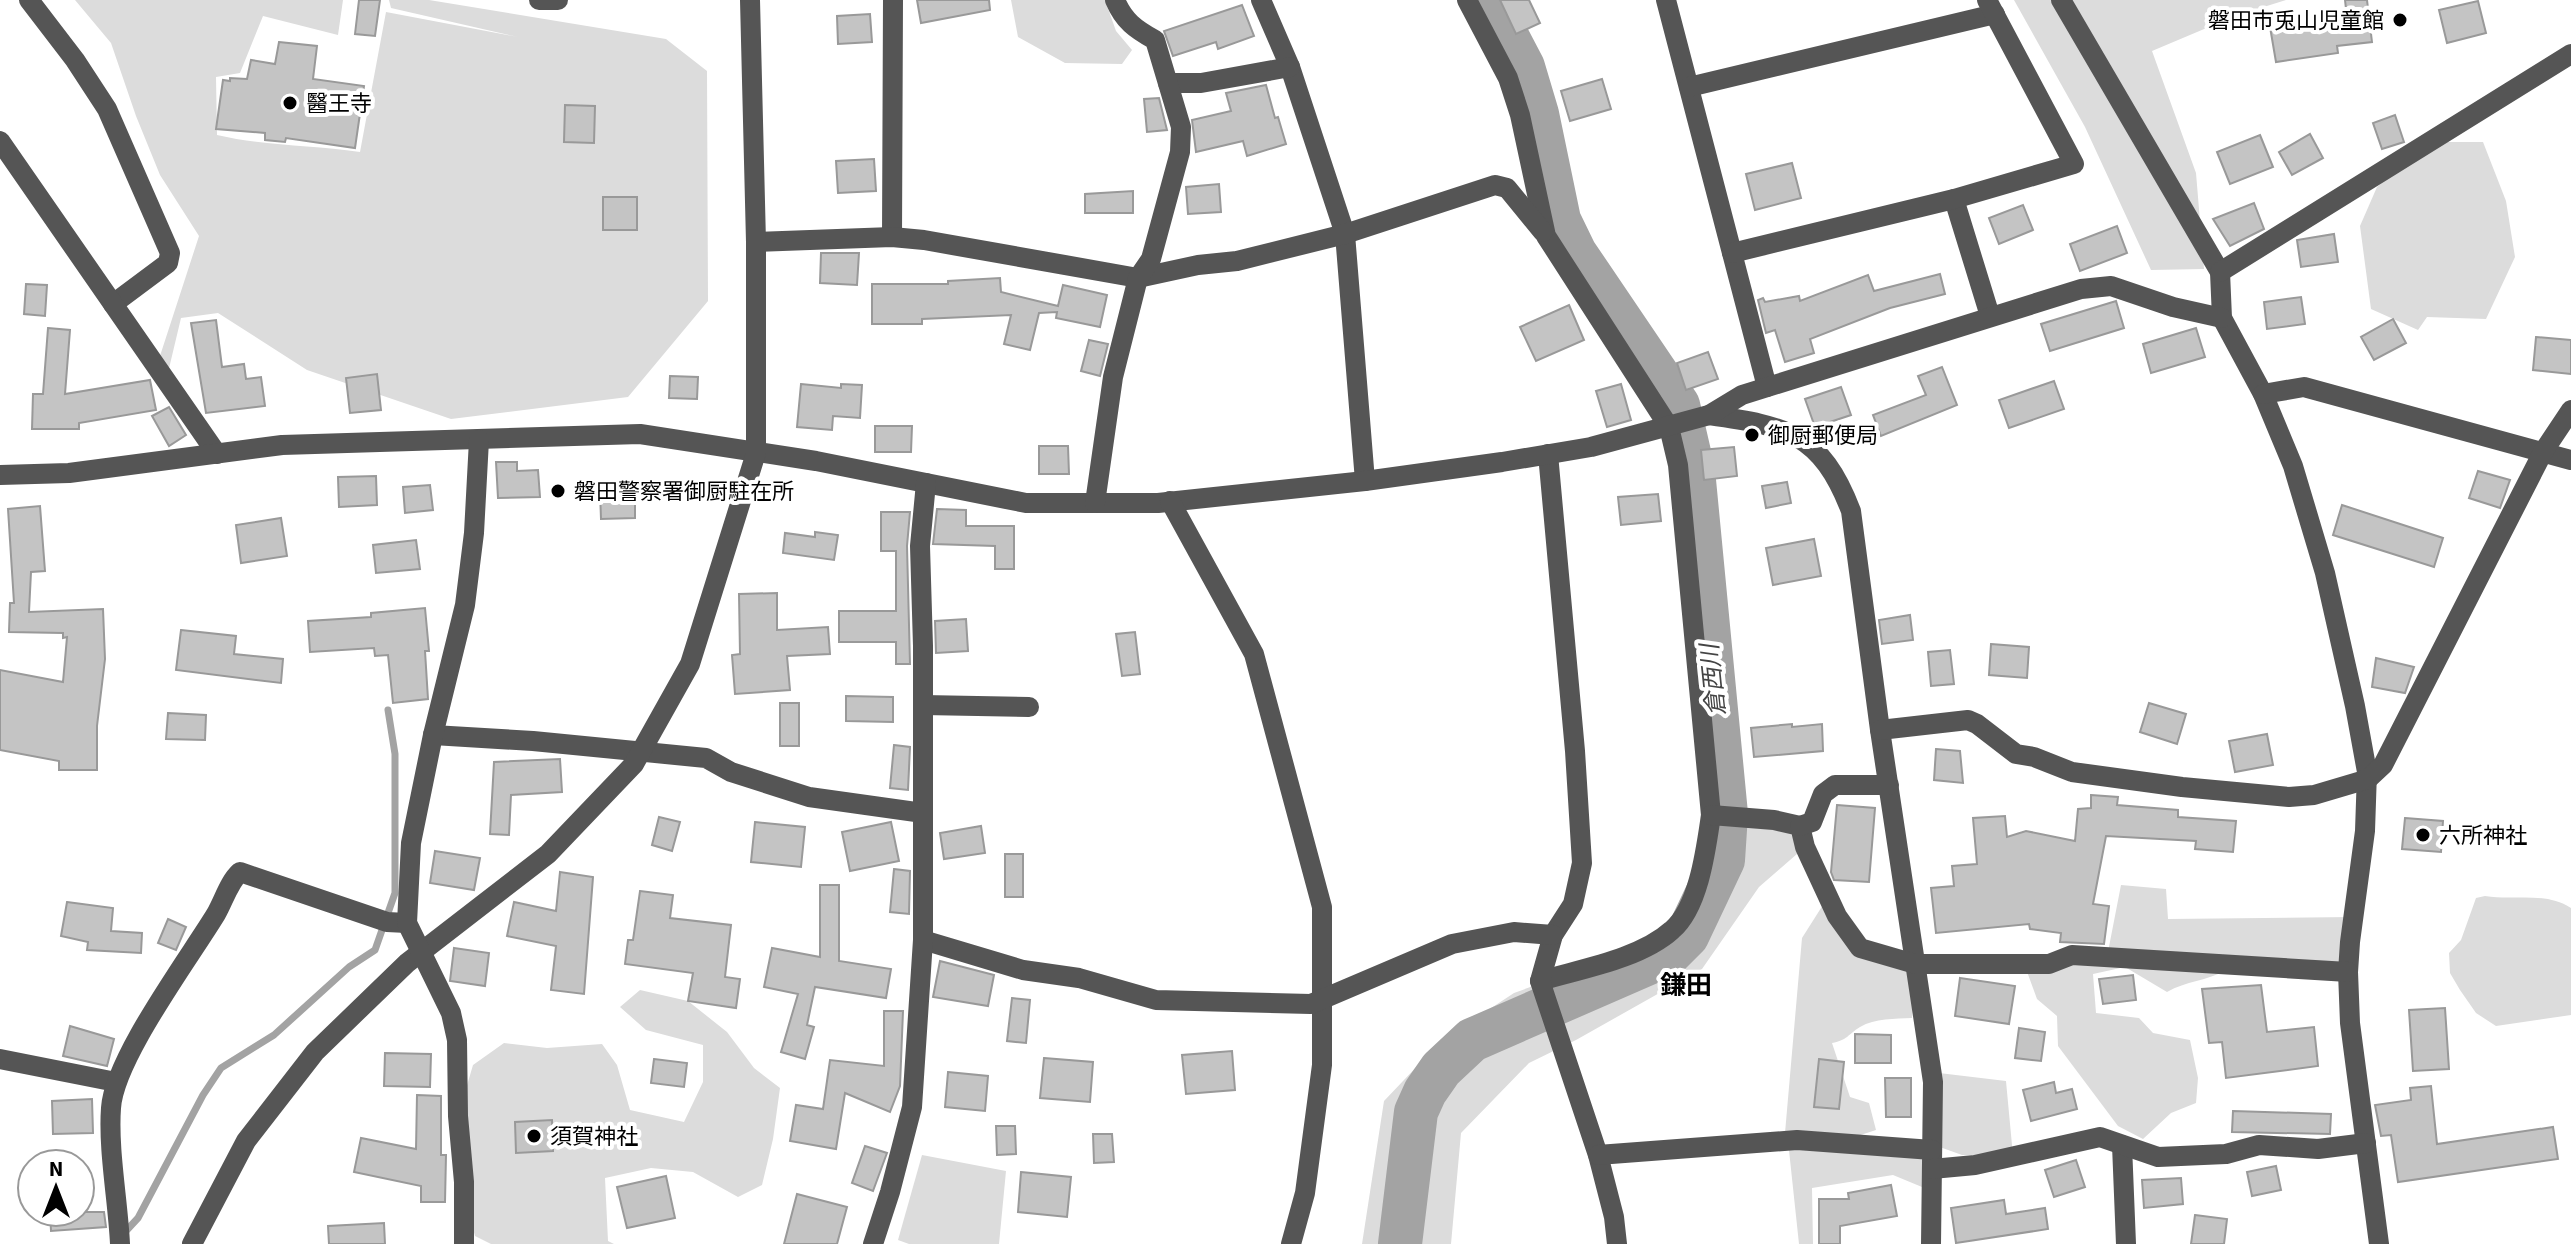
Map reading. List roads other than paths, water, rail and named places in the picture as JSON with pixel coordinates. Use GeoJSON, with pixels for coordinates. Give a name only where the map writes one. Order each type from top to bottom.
{"type":"FeatureCollection","features":[{"type":"Feature","properties":{"kind":"street"},"geometry":{"type":"LineString","coordinates":[[29,0],[75,60],[107,109],[170,253],[168,263],[113,304]]}},
{"type":"Feature","properties":{"kind":"street"},"geometry":{"type":"LineString","coordinates":[[539,0],[558,0]]}},
{"type":"Feature","properties":{"kind":"street"},"geometry":{"type":"LineString","coordinates":[[192,1244],[246,1141],[315,1052],[421,952],[548,854],[634,764],[690,664],[756,453],[756,242],[750,0]]}},
{"type":"Feature","properties":{"kind":"street"},"geometry":{"type":"LineString","coordinates":[[892,237],[893,0]]}},
{"type":"Feature","properties":{"kind":"street"},"geometry":{"type":"LineString","coordinates":[[1095,503],[1113,377],[1138,278],[1151,259],[1180,152],[1181,127],[1155,40],[1123,18],[1115,0]]}},
{"type":"Feature","properties":{"kind":"street"},"geometry":{"type":"LineString","coordinates":[[1261,0],[1290,67],[1345,234],[1365,481]]}},
{"type":"Feature","properties":{"kind":"street"},"geometry":{"type":"LineString","coordinates":[[1467,0],[1508,78],[1520,115],[1546,236]]}},
{"type":"Feature","properties":{"kind":"street"},"geometry":{"type":"LineString","coordinates":[[1666,0],[1767,387]]}},
{"type":"Feature","properties":{"kind":"street"},"geometry":{"type":"LineString","coordinates":[[2061,0],[2220,272],[2222,318],[2263,394],[2293,466],[2325,573],[2368,779],[2348,972],[2350,1023],[2379,1244]]}},
{"type":"Feature","properties":{"kind":"street"},"geometry":{"type":"LineString","coordinates":[[1689,87],[1991,7],[2074,164],[1954,199],[1732,253]]}},
{"type":"Feature","properties":{"kind":"street"},"geometry":{"type":"LineString","coordinates":[[2220,272],[2571,54]]}},
{"type":"Feature","properties":{"kind":"street"},"geometry":{"type":"LineString","coordinates":[[1168,83],[1201,83],[1290,67]]}},
{"type":"Feature","properties":{"kind":"street"},"geometry":{"type":"LineString","coordinates":[[0,141],[217,454]]}},
{"type":"Feature","properties":{"kind":"street"},"geometry":{"type":"LineString","coordinates":[[756,242],[892,237],[924,240],[1138,278],[1198,265],[1237,261],[1345,234],[1495,185],[1507,188],[1546,236],[1669,427],[1678,465],[1711,815],[1692,900],[1673,930],[1638,951],[1542,989]]}},
{"type":"Feature","properties":{"kind":"street"},"geometry":{"type":"LineString","coordinates":[[1954,199],[1990,316]]}},
{"type":"Feature","properties":{"kind":"street"},"geometry":{"type":"LineString","coordinates":[[0,475],[69,473],[282,445],[640,434],[816,461],[1026,503],[1170,501],[1365,481],[1548,454],[1669,427],[1709,415],[1742,395],[2081,289],[2111,286],[2173,307],[2222,318]]}},
{"type":"Feature","properties":{"kind":"street"},"geometry":{"type":"LineString","coordinates":[[2263,394],[2304,387],[2571,460]]}},
{"type":"Feature","properties":{"kind":"street"},"geometry":{"type":"LineString","coordinates":[[1880,730],[1968,720],[2016,754],[2034,757],[2072,772],[2182,787],[2289,797],[2314,795],[2368,779],[2383,765],[2543,452],[2571,410]]}},
{"type":"Feature","properties":{"kind":"street"},"geometry":{"type":"LineString","coordinates":[[1709,415],[1762,422],[1810,443],[1838,478],[1851,511],[1880,730],[1933,1082],[1931,1244]]}},
{"type":"Feature","properties":{"kind":"street"},"geometry":{"type":"LineString","coordinates":[[464,1244],[457,1040],[451,1013],[407,923],[411,843],[433,735],[465,605],[474,533],[479,440]]}},
{"type":"Feature","properties":{"kind":"street"},"geometry":{"type":"LineString","coordinates":[[1548,454],[1582,863],[1573,904],[1553,935],[1542,989],[1598,1155],[1614,1217],[1617,1244]]}},
{"type":"Feature","properties":{"kind":"street"},"geometry":{"type":"LineString","coordinates":[[873,1244],[912,1107],[923,940],[920,546],[926,483]]}},
{"type":"Feature","properties":{"kind":"street"},"geometry":{"type":"LineString","coordinates":[[1170,501],[1254,654],[1322,907],[1320,1079],[1305,1193],[1291,1244]]}},
{"type":"Feature","properties":{"kind":"street"},"geometry":{"type":"LineString","coordinates":[[923,705],[1029,707]]}},
{"type":"Feature","properties":{"kind":"street"},"geometry":{"type":"LineString","coordinates":[[433,735],[706,758],[731,772],[809,797],[923,813]]}},
{"type":"Feature","properties":{"kind":"street"},"geometry":{"type":"LineString","coordinates":[[1711,815],[1774,820],[1800,826],[1812,822],[1823,794],[1835,785],[1889,785]]}},
{"type":"Feature","properties":{"kind":"street"},"geometry":{"type":"LineString","coordinates":[[1800,826],[1805,847],[1837,916],[1860,948],[1915,964],[2049,964],[2072,955],[2348,972]]}},
{"type":"Feature","properties":{"kind":"street"},"geometry":{"type":"LineString","coordinates":[[120,1244],[111,1108],[116,1082],[235,877],[240,872],[387,922],[407,923]]}},
{"type":"Feature","properties":{"kind":"street"},"geometry":{"type":"LineString","coordinates":[[923,940],[1023,970],[1079,978],[1156,1000],[1311,1004],[1452,944],[1514,932],[1553,935]]}},
{"type":"Feature","properties":{"kind":"street"},"geometry":{"type":"LineString","coordinates":[[0,1059],[116,1082]]}},
{"type":"Feature","properties":{"kind":"street"},"geometry":{"type":"LineString","coordinates":[[1598,1155],[1797,1140],[1975,1165],[2100,1137],[2158,1157],[2226,1154],[2259,1145],[2318,1149],[2366,1143]]}},
{"type":"Feature","properties":{"kind":"street"},"geometry":{"type":"LineString","coordinates":[[2122,1145],[2126,1244]]}},
{"type":"Feature","properties":{"kind":"waterway","name":"倉西川"},"geometry":{"type":"LineString","coordinates":[[1400,1244],[1416,1112],[1441,1069],[1472,1040],[1669,954],[1687,936],[1723,860],[1726,814],[1693,470],[1678,405],[1575,253],[1559,220],[1537,114],[1523,67],[1488,0]]}},
{"type":"Feature","properties":{"kind":"waterway"},"geometry":{"type":"LineString","coordinates":[[125,1232],[138,1218],[203,1095],[221,1068],[274,1035],[349,967],[375,950],[395,893],[395,754],[388,710]]}},
{"type":"Feature","properties":{"kind":"place","name":"磐田市兎山児童館"},"geometry":{"type":"Point","coordinates":[2400,20]}},
{"type":"Feature","properties":{"kind":"place","name":"醫王寺"},"geometry":{"type":"Point","coordinates":[290,103]}},
{"type":"Feature","properties":{"kind":"place","name":"御厨郵便局"},"geometry":{"type":"Point","coordinates":[1752,435]}},
{"type":"Feature","properties":{"kind":"place","name":"磐田警察署御厨駐在所"},"geometry":{"type":"Point","coordinates":[558,491]}},
{"type":"Feature","properties":{"kind":"place","name":"六所神社"},"geometry":{"type":"Point","coordinates":[2423,835]}},
{"type":"Feature","properties":{"kind":"place","name":"須賀神社"},"geometry":{"type":"Point","coordinates":[534,1136]}},
{"type":"Feature","properties":{"kind":"district","name":"鎌田"},"geometry":{"type":"Point","coordinates":[1686,985]}}]}
